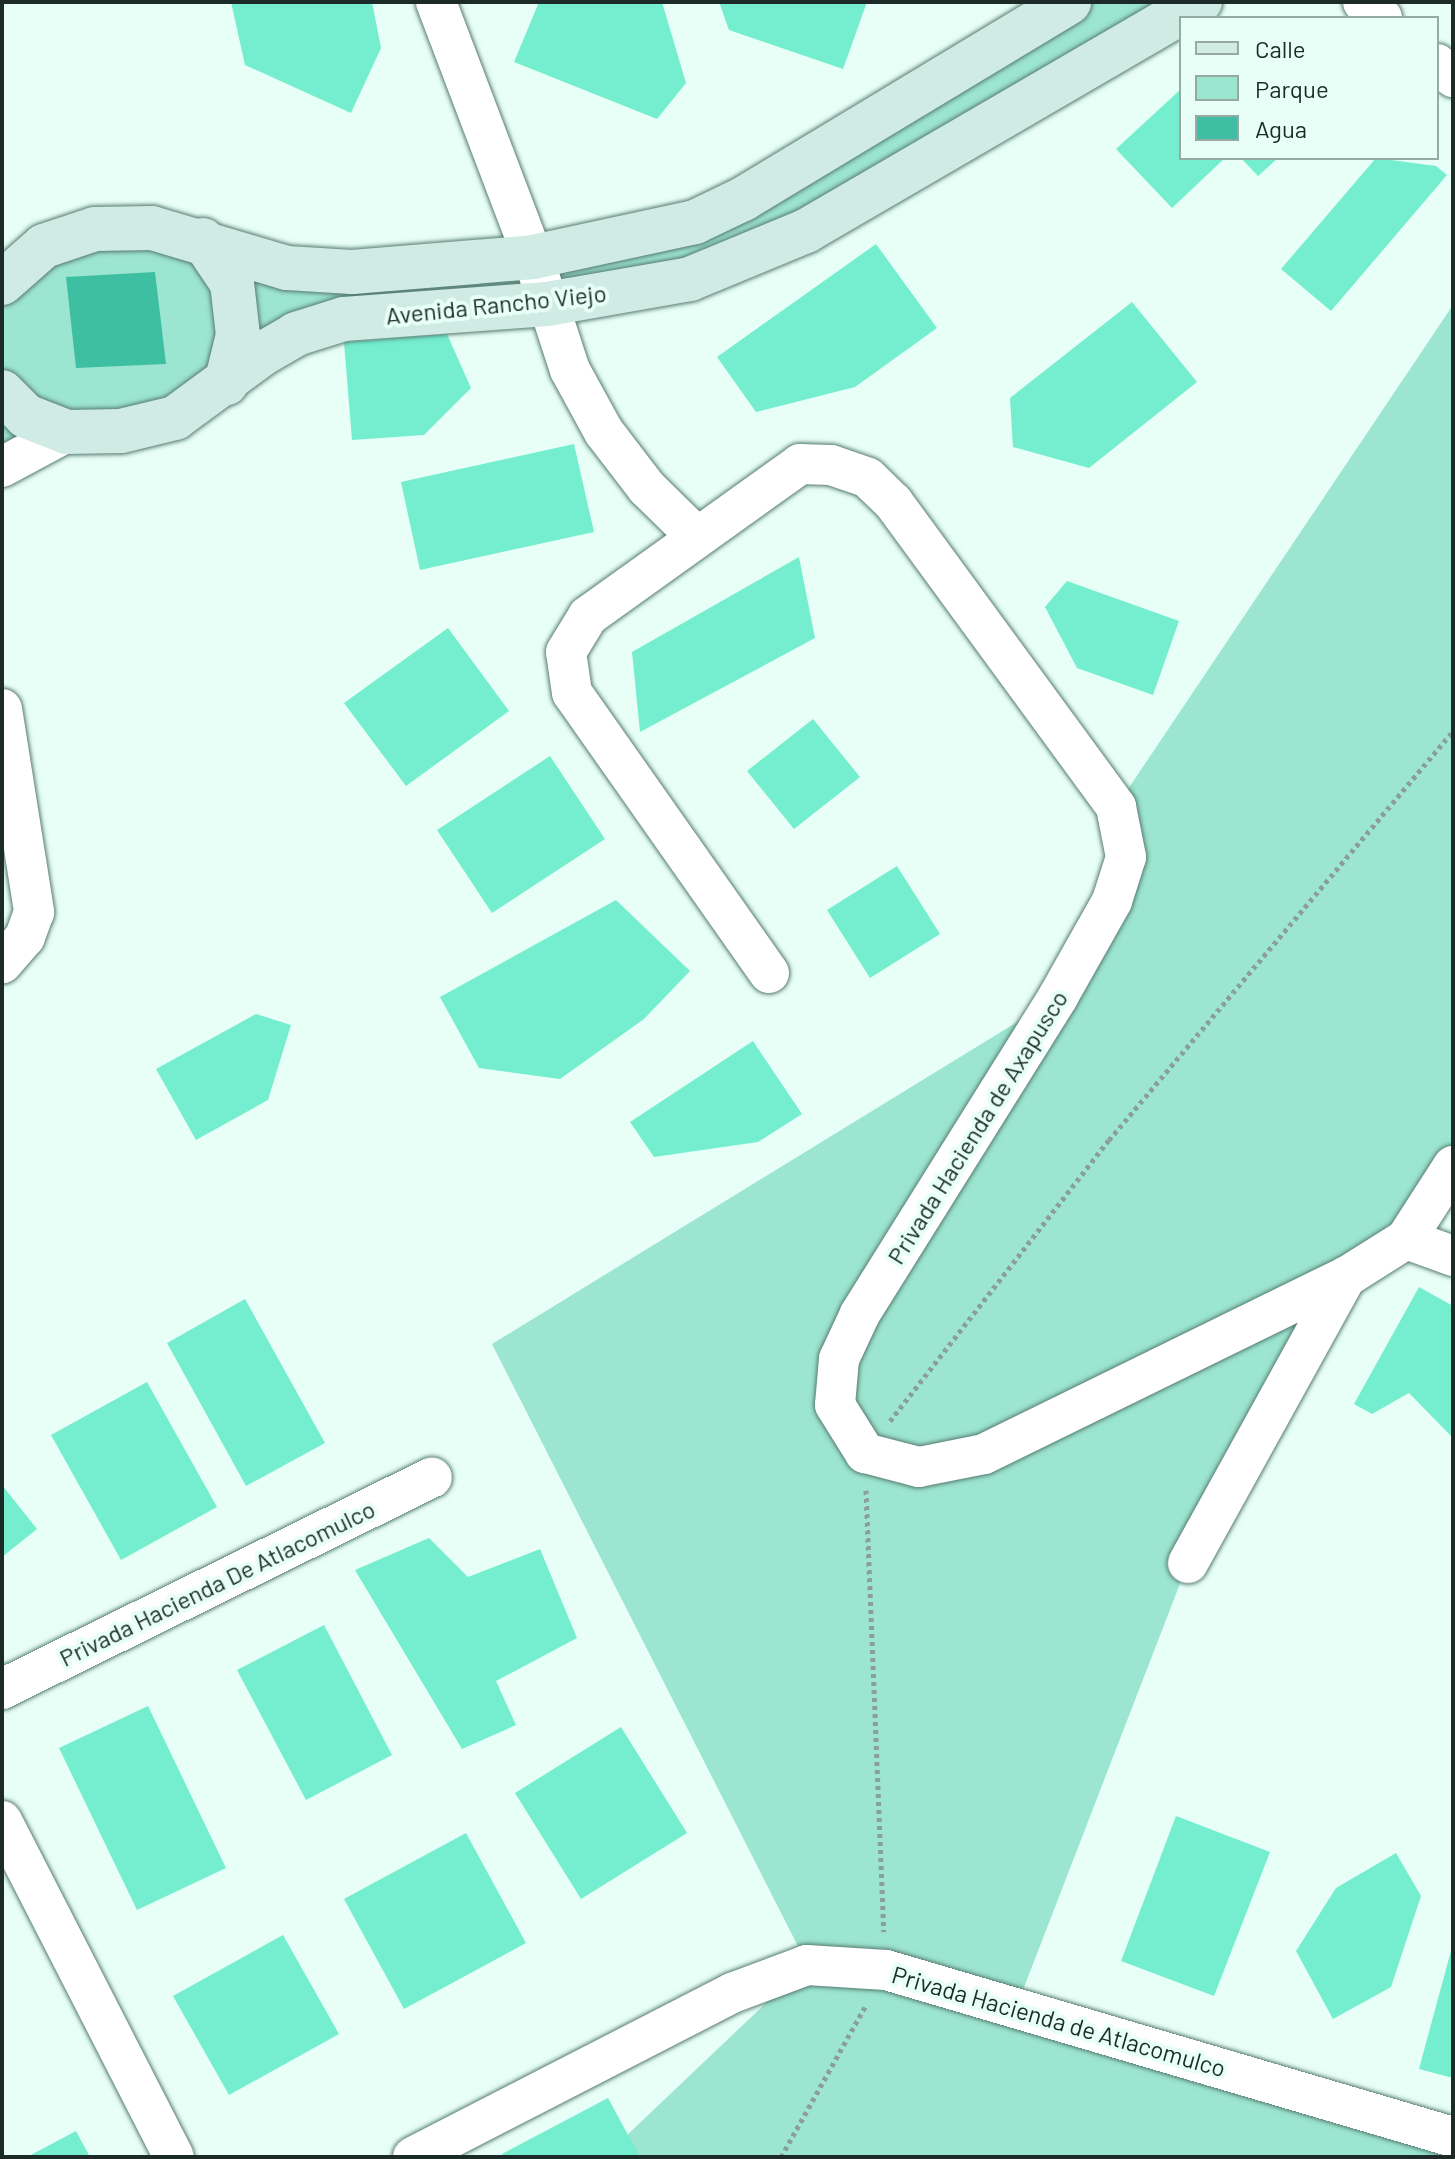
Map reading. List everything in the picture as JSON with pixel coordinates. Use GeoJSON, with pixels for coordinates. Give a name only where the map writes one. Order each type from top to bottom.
{"type":"FeatureCollection","features":[{"type":"Feature","properties":{"kind":"street"},"geometry":{"type":"LineString","coordinates":[[436,2],[533,257],[570,370],[604,432],[647,488],[697,537]]}},
{"type":"Feature","properties":{"kind":"street","name":"Avenida Rancho Viejo"},"geometry":{"type":"LineString","coordinates":[[2,392],[26,416],[67,432],[121,431],[175,418],[226,384],[262,354],[296,334],[344,319],[547,304],[690,279],[753,257],[1200,2]]}},
{"type":"Feature","properties":{"kind":"street"},"geometry":{"type":"LineString","coordinates":[[1363,2],[1380,16]]}},
{"type":"Feature","properties":{"kind":"street"},"geometry":{"type":"LineString","coordinates":[[1067,3],[1101,60]]}},
{"type":"Feature","properties":{"kind":"street","name":"Avenida Rancho Viejo"},"geometry":{"type":"LineString","coordinates":[[2,283],[44,246],[95,229],[152,228],[300,269],[352,272],[533,257],[695,222],[743,199],[1067,3]]}},
{"type":"Feature","properties":{"kind":"street"},"geometry":{"type":"LineString","coordinates":[[203,240],[232,283],[238,335],[226,384]]}},
{"type":"Feature","properties":{"kind":"street"},"geometry":{"type":"LineString","coordinates":[[2,467],[67,432]]}},
{"type":"Feature","properties":{"kind":"street","name":"Privada Hacienda de Axapusco"},"geometry":{"type":"LineString","coordinates":[[769,973],[572,693],[566,652],[588,616],[800,464],[831,465],[868,478],[893,502],[1116,807],[1126,857],[1112,901],[860,1314],[839,1359],[835,1405],[865,1453],[919,1467],[984,1454],[1346,1277],[1406,1239],[1453,1166]]}},
{"type":"Feature","properties":{"kind":"street"},"geometry":{"type":"LineString","coordinates":[[2,709],[34,912],[25,937],[2,963]]}},
{"type":"Feature","properties":{"kind":"street"},"geometry":{"type":"LineString","coordinates":[[1406,1239],[1453,1256]]}},
{"type":"Feature","properties":{"kind":"street"},"geometry":{"type":"LineString","coordinates":[[1188,1563],[1346,1277]]}},
{"type":"Feature","properties":{"kind":"street","name":"Privada Hacienda De Atlacomulco"},"geometry":{"type":"LineString","coordinates":[[2,1689],[432,1477]]}},
{"type":"Feature","properties":{"kind":"street"},"geometry":{"type":"LineString","coordinates":[[2,1821],[174,2157]]}},
{"type":"Feature","properties":{"kind":"street","name":"Privada Hacienda de Atlacomulco"},"geometry":{"type":"LineString","coordinates":[[413,2157],[732,1993],[807,1965],[886,1970],[1453,2137]]}},
{"type":"Feature","properties":{"kind":"green space"},"geometry":{"type":"Polygon","coordinates":[[[1070,2],[1200,2],[753,257],[344,319],[226,384],[2,467],[2,283],[152,228],[287,268],[647,233],[1070,2]]]}},
{"type":"Feature","properties":{"kind":"green space"},"geometry":{"type":"Polygon","coordinates":[[[1453,305],[1453,1166],[1346,1277],[1188,1563],[1016,2008],[1453,2137],[1453,2157],[604,2157],[807,1964],[492,1344],[1058,997],[1112,901],[1116,807],[1453,305]]]}},
{"type":"Feature","properties":{"kind":"water"},"geometry":{"type":"Polygon","coordinates":[[[155,272],[166,364],[76,368],[66,277],[155,272]]]}},
{"type":"Feature","properties":{"kind":"building"},"geometry":{"type":"Polygon","coordinates":[[[231,2],[372,2],[381,48],[351,113],[245,65],[231,2]]]}},
{"type":"Feature","properties":{"kind":"building"},"geometry":{"type":"Polygon","coordinates":[[[539,2],[662,2],[686,83],[657,119],[514,62],[539,2]]]}},
{"type":"Feature","properties":{"kind":"building"},"geometry":{"type":"Polygon","coordinates":[[[719,2],[867,2],[843,69],[729,30],[719,2]]]}},
{"type":"Feature","properties":{"kind":"building"},"geometry":{"type":"Polygon","coordinates":[[[1179,91],[1179,160],[1223,160],[1172,208],[1116,149],[1179,91]]]}},
{"type":"Feature","properties":{"kind":"building"},"geometry":{"type":"Polygon","coordinates":[[[1243,160],[1276,160],[1258,176],[1243,160]]]}},
{"type":"Feature","properties":{"kind":"building"},"geometry":{"type":"Polygon","coordinates":[[[1374,160],[1436,166],[1447,175],[1331,311],[1281,269],[1374,160]]]}},
{"type":"Feature","properties":{"kind":"building"},"geometry":{"type":"Polygon","coordinates":[[[876,244],[937,328],[855,387],[756,412],[717,357],[876,244]]]}},
{"type":"Feature","properties":{"kind":"building"},"geometry":{"type":"Polygon","coordinates":[[[1132,302],[1197,382],[1089,468],[1013,447],[1010,398],[1132,302]]]}},
{"type":"Feature","properties":{"kind":"building"},"geometry":{"type":"Polygon","coordinates":[[[447,334],[471,388],[424,435],[352,440],[344,342],[447,334]]]}},
{"type":"Feature","properties":{"kind":"building"},"geometry":{"type":"Polygon","coordinates":[[[574,444],[594,532],[420,570],[401,482],[574,444]]]}},
{"type":"Feature","properties":{"kind":"building"},"geometry":{"type":"Polygon","coordinates":[[[799,557],[815,638],[640,732],[632,652],[799,557]]]}},
{"type":"Feature","properties":{"kind":"building"},"geometry":{"type":"Polygon","coordinates":[[[1067,581],[1179,621],[1153,695],[1077,668],[1045,607],[1067,581]]]}},
{"type":"Feature","properties":{"kind":"building"},"geometry":{"type":"Polygon","coordinates":[[[448,628],[509,711],[406,786],[344,703],[448,628]]]}},
{"type":"Feature","properties":{"kind":"building"},"geometry":{"type":"Polygon","coordinates":[[[813,719],[860,777],[794,829],[747,771],[813,719]]]}},
{"type":"Feature","properties":{"kind":"building"},"geometry":{"type":"Polygon","coordinates":[[[550,756],[605,839],[492,913],[437,830],[550,756]]]}},
{"type":"Feature","properties":{"kind":"building"},"geometry":{"type":"Polygon","coordinates":[[[897,866],[940,934],[870,978],[827,910],[897,866]]]}},
{"type":"Feature","properties":{"kind":"building"},"geometry":{"type":"Polygon","coordinates":[[[616,900],[690,971],[644,1019],[560,1079],[479,1068],[440,997],[616,900]]]}},
{"type":"Feature","properties":{"kind":"building"},"geometry":{"type":"Polygon","coordinates":[[[256,1014],[291,1025],[268,1100],[196,1140],[156,1069],[256,1014]]]}},
{"type":"Feature","properties":{"kind":"building"},"geometry":{"type":"Polygon","coordinates":[[[753,1041],[802,1114],[758,1142],[654,1157],[630,1122],[753,1041]]]}},
{"type":"Feature","properties":{"kind":"building"},"geometry":{"type":"Polygon","coordinates":[[[1419,1287],[1453,1306],[1453,1438],[1409,1393],[1372,1414],[1354,1404],[1419,1287]]]}},
{"type":"Feature","properties":{"kind":"building"},"geometry":{"type":"Polygon","coordinates":[[[245,1299],[325,1443],[246,1486],[167,1343],[245,1299]]]}},
{"type":"Feature","properties":{"kind":"building"},"geometry":{"type":"Polygon","coordinates":[[[147,1382],[217,1507],[121,1560],[51,1435],[147,1382]]]}},
{"type":"Feature","properties":{"kind":"building"},"geometry":{"type":"Polygon","coordinates":[[[2,1485],[37,1529],[2,1557],[2,1485]]]}},
{"type":"Feature","properties":{"kind":"building"},"geometry":{"type":"Polygon","coordinates":[[[429,1538],[468,1577],[540,1549],[577,1638],[496,1681],[516,1725],[462,1749],[355,1570],[429,1538]]]}},
{"type":"Feature","properties":{"kind":"building"},"geometry":{"type":"Polygon","coordinates":[[[324,1625],[392,1755],[306,1800],[237,1670],[324,1625]]]}},
{"type":"Feature","properties":{"kind":"building"},"geometry":{"type":"Polygon","coordinates":[[[148,1706],[226,1868],[137,1910],[59,1748],[148,1706]]]}},
{"type":"Feature","properties":{"kind":"building"},"geometry":{"type":"Polygon","coordinates":[[[621,1727],[687,1833],[581,1899],[515,1793],[621,1727]]]}},
{"type":"Feature","properties":{"kind":"building"},"geometry":{"type":"Polygon","coordinates":[[[1176,1816],[1270,1852],[1214,1996],[1121,1961],[1176,1816]]]}},
{"type":"Feature","properties":{"kind":"building"},"geometry":{"type":"Polygon","coordinates":[[[466,1833],[526,1943],[404,2009],[344,1899],[466,1833]]]}},
{"type":"Feature","properties":{"kind":"building"},"geometry":{"type":"Polygon","coordinates":[[[1396,1853],[1421,1896],[1391,1987],[1333,2019],[1296,1951],[1336,1888],[1396,1853]]]}},
{"type":"Feature","properties":{"kind":"building"},"geometry":{"type":"Polygon","coordinates":[[[283,1935],[339,2034],[229,2095],[173,1996],[283,1935]]]}},
{"type":"Feature","properties":{"kind":"building"},"geometry":{"type":"Polygon","coordinates":[[[1453,1947],[1453,2078],[1419,2069],[1453,1947]]]}},
{"type":"Feature","properties":{"kind":"building"},"geometry":{"type":"Polygon","coordinates":[[[608,2098],[640,2157],[504,2157],[502,2154],[608,2098]]]}},
{"type":"Feature","properties":{"kind":"building"},"geometry":{"type":"Polygon","coordinates":[[[76,2131],[90,2157],[27,2157],[76,2131]]]}}]}
